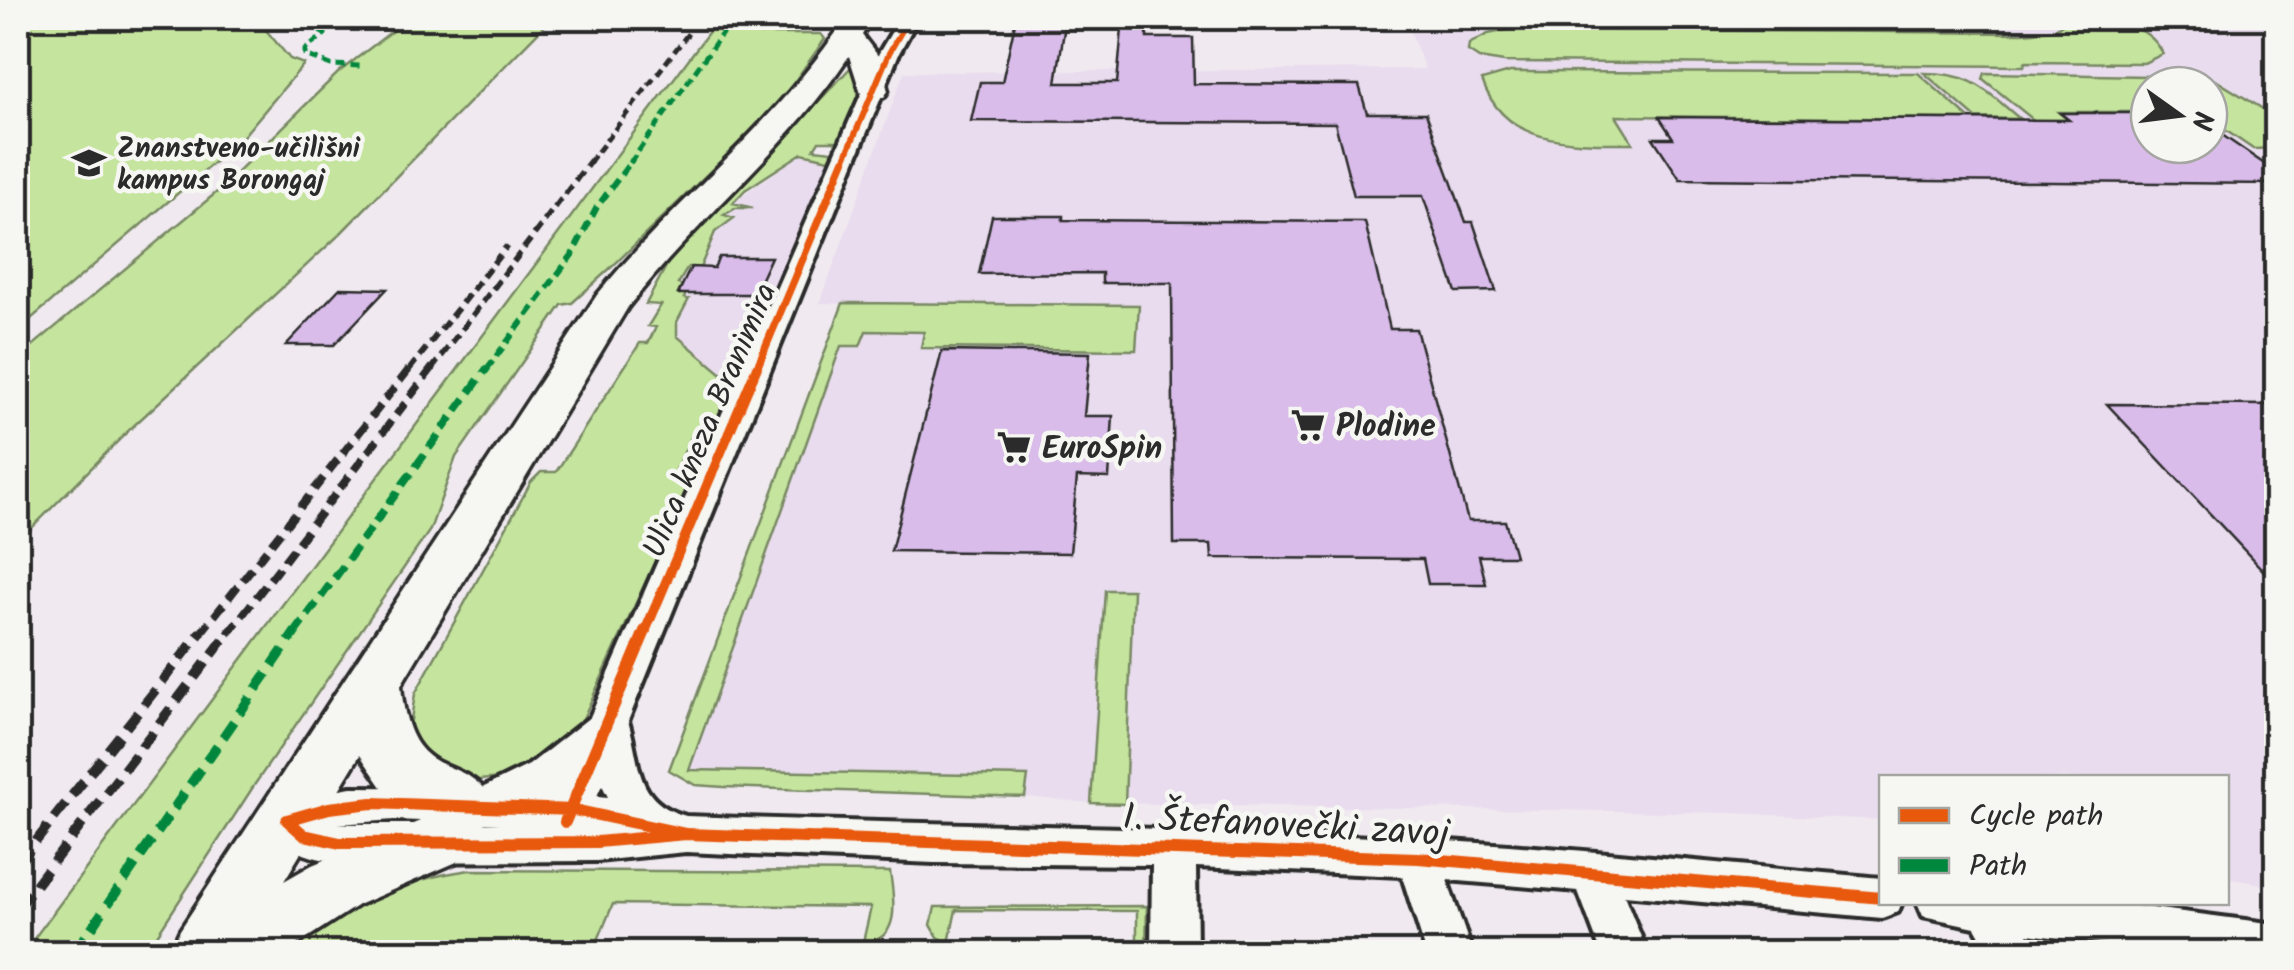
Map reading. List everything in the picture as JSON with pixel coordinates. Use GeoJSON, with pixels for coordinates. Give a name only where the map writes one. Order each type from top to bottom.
{"type":"FeatureCollection","features":[{"type":"Feature","properties":{"kind":"main road"},"geometry":{"type":"LineString","coordinates":[[854,27],[873,90]]}},
{"type":"Feature","properties":{"kind":"main road"},"geometry":{"type":"LineString","coordinates":[[204,952],[621,288],[673,228],[813,89],[854,27]]}},
{"type":"Feature","properties":{"kind":"main road"},"geometry":{"type":"LineString","coordinates":[[228,952],[336,885],[462,817],[438,794],[389,759],[374,725],[373,681]]}},
{"type":"Feature","properties":{"kind":"street","name":"Ulica kneza Branimira"},"geometry":{"type":"LineString","coordinates":[[564,825],[873,90],[909,18]]}},
{"type":"Feature","properties":{"kind":"street"},"geometry":{"type":"LineString","coordinates":[[462,817],[544,777],[610,717]]}},
{"type":"Feature","properties":{"kind":"street"},"geometry":{"type":"LineString","coordinates":[[610,717],[610,754],[626,796],[668,828]]}},
{"type":"Feature","properties":{"kind":"street","name":"I. Štefanovečki zavoj"},"geometry":{"type":"LineString","coordinates":[[286,820],[294,830],[322,841],[462,817],[934,844],[1174,847],[1418,858],[1879,898]]}},
{"type":"Feature","properties":{"kind":"street","name":"I. Štefanovečki zavoj"},"geometry":{"type":"LineString","coordinates":[[462,817],[564,825]]}},
{"type":"Feature","properties":{"kind":"street"},"geometry":{"type":"LineString","coordinates":[[1174,847],[1174,952]]}},
{"type":"Feature","properties":{"kind":"street"},"geometry":{"type":"LineString","coordinates":[[1418,858],[1449,952]]}},
{"type":"Feature","properties":{"kind":"street"},"geometry":{"type":"LineString","coordinates":[[1593,874],[1624,952]]}},
{"type":"Feature","properties":{"kind":"street"},"geometry":{"type":"LineString","coordinates":[[1968,905],[2276,945]]}},
{"type":"Feature","properties":{"kind":"street"},"geometry":{"type":"LineString","coordinates":[[1988,907],[2013,952]]}},
{"type":"Feature","properties":{"kind":"shaded area"},"geometry":{"type":"Polygon","coordinates":[[[1405,18],[2276,18],[2276,887],[2229,878],[2229,775],[1879,775],[1879,820],[1730,813],[1091,803],[695,785],[669,770],[843,304],[820,303],[904,72],[1425,69],[1405,18]]]}},
{"type":"Feature","properties":{"kind":"shaded area"},"geometry":{"type":"Polygon","coordinates":[[[802,153],[833,160],[728,380],[677,336],[683,299],[678,285],[716,232],[733,219],[722,216],[736,208],[752,209],[732,203],[802,153]]]}},
{"type":"Feature","properties":{"kind":"green space","name":"Znanstveno-učilišni kampus Borongaj"},"geometry":{"type":"Polygon","coordinates":[[[18,18],[256,18],[290,59],[304,64],[239,141],[18,330],[18,18]]]}},
{"type":"Feature","properties":{"kind":"green space"},"geometry":{"type":"Polygon","coordinates":[[[409,18],[552,18],[338,236],[127,432],[18,542],[18,358],[217,192],[339,72],[409,18]]]}},
{"type":"Feature","properties":{"kind":"green space"},"geometry":{"type":"Polygon","coordinates":[[[719,18],[771,18],[761,34],[821,34],[825,39],[777,106],[616,263],[572,303],[562,305],[456,457],[430,530],[255,784],[146,952],[24,952],[719,18]]]}},
{"type":"Feature","properties":{"kind":"green space"},"geometry":{"type":"Polygon","coordinates":[[[2070,18],[2123,23],[2147,34],[2163,54],[2144,63],[2025,62],[2024,66],[1504,62],[1479,58],[1468,51],[1469,44],[1488,34],[1512,29],[2023,33],[2054,30],[2070,18]]]}},
{"type":"Feature","properties":{"kind":"green space"},"geometry":{"type":"Polygon","coordinates":[[[853,65],[861,93],[839,146],[835,146],[836,141],[819,141],[814,149],[833,151],[829,159],[802,153],[745,190],[733,203],[753,208],[736,208],[724,215],[734,218],[715,232],[700,268],[688,267],[678,284],[690,286],[684,298],[689,299],[677,322],[677,336],[727,378],[731,390],[712,434],[692,435],[676,470],[691,470],[687,478],[693,478],[575,736],[533,768],[501,778],[468,781],[419,755],[410,726],[415,694],[531,482],[541,472],[556,472],[640,343],[648,343],[656,327],[648,326],[661,305],[646,304],[670,259],[853,65]]]}},
{"type":"Feature","properties":{"kind":"green space"},"geometry":{"type":"Polygon","coordinates":[[[1510,72],[1918,73],[1970,119],[1616,116],[1633,143],[1565,141],[1524,129],[1493,102],[1482,80],[1510,72]]]}},
{"type":"Feature","properties":{"kind":"green space"},"geometry":{"type":"Polygon","coordinates":[[[1924,73],[1955,76],[1977,85],[2020,119],[1976,118],[1924,73]]]}},
{"type":"Feature","properties":{"kind":"green space"},"geometry":{"type":"Polygon","coordinates":[[[1985,73],[2129,76],[2129,112],[2058,112],[2085,134],[2051,134],[1983,79],[1985,73]]]}},
{"type":"Feature","properties":{"kind":"green space"},"geometry":{"type":"Polygon","coordinates":[[[2229,88],[2276,117],[2276,148],[2253,149],[2229,133],[2229,88]]]}},
{"type":"Feature","properties":{"kind":"green space"},"geometry":{"type":"Polygon","coordinates":[[[843,303],[1139,305],[1136,350],[921,348],[924,332],[866,331],[860,346],[841,346],[689,770],[1028,776],[1025,797],[695,785],[669,770],[843,303]]]}},
{"type":"Feature","properties":{"kind":"green space"},"geometry":{"type":"Polygon","coordinates":[[[1105,590],[1133,590],[1125,804],[1091,803],[1105,590]]]}},
{"type":"Feature","properties":{"kind":"green space"},"geometry":{"type":"Polygon","coordinates":[[[470,870],[890,872],[893,917],[884,935],[863,942],[871,907],[613,904],[593,952],[293,952],[332,921],[375,897],[421,880],[470,870]]]}},
{"type":"Feature","properties":{"kind":"green space"},"geometry":{"type":"Polygon","coordinates":[[[1147,906],[1146,952],[1137,952],[1137,911],[956,910],[949,943],[938,937],[931,925],[935,907],[1147,906]]]}},
{"type":"Feature","properties":{"kind":"building"},"geometry":{"type":"Polygon","coordinates":[[[1016,18],[1066,18],[1056,83],[1117,83],[1123,18],[1148,18],[1147,38],[1193,38],[1194,84],[1359,85],[1367,113],[1426,113],[1466,222],[1473,222],[1496,291],[1456,292],[1423,196],[1354,196],[1335,123],[971,121],[980,82],[1002,82],[1016,18]]]}},
{"type":"Feature","properties":{"kind":"building"},"geometry":{"type":"Polygon","coordinates":[[[2060,113],[2129,113],[2129,165],[2229,165],[2229,140],[2276,172],[2276,184],[1680,179],[1653,138],[1673,138],[1659,117],[2069,120],[2060,113]]]}},
{"type":"Feature","properties":{"kind":"building","name":"Plodine"},"geometry":{"type":"Polygon","coordinates":[[[992,216],[1365,222],[1390,329],[1416,329],[1468,521],[1505,521],[1515,556],[1479,556],[1486,584],[1428,584],[1423,559],[1212,558],[1211,544],[1174,544],[1172,283],[1102,283],[1102,273],[979,274],[992,216]]]}},
{"type":"Feature","properties":{"kind":"building"},"geometry":{"type":"Polygon","coordinates":[[[719,257],[771,257],[754,294],[678,294],[691,267],[714,268],[719,257]]]}},
{"type":"Feature","properties":{"kind":"building"},"geometry":{"type":"Polygon","coordinates":[[[340,288],[387,289],[334,345],[286,345],[340,288]]]}},
{"type":"Feature","properties":{"kind":"building","name":"EuroSpin"},"geometry":{"type":"Polygon","coordinates":[[[942,351],[1090,353],[1084,416],[1113,416],[1109,478],[1077,477],[1070,553],[891,551],[942,351]]]}},
{"type":"Feature","properties":{"kind":"building"},"geometry":{"type":"Polygon","coordinates":[[[2107,404],[2276,405],[2276,584],[2107,404]]]}},
{"type":"Feature","properties":{"kind":"railway"},"geometry":{"type":"LineString","coordinates":[[589,163],[700,18]]}},
{"type":"Feature","properties":{"kind":"railway"},"geometry":{"type":"LineString","coordinates":[[431,370],[591,160]]}},
{"type":"Feature","properties":{"kind":"railway"},"geometry":{"type":"LineString","coordinates":[[409,370],[507,246]]}},
{"type":"Feature","properties":{"kind":"railway"},"geometry":{"type":"LineString","coordinates":[[200,634],[411,367]]}},
{"type":"Feature","properties":{"kind":"railway"},"geometry":{"type":"LineString","coordinates":[[228,634],[433,367]]}},
{"type":"Feature","properties":{"kind":"railway"},"geometry":{"type":"LineString","coordinates":[[18,864],[202,631]]}},
{"type":"Feature","properties":{"kind":"railway"},"geometry":{"type":"LineString","coordinates":[[18,908],[230,631]]}},
{"type":"Feature","properties":{"kind":"marked path"},"geometry":{"type":"LineString","coordinates":[[295,18],[325,34],[305,50],[305,55],[331,65],[363,66]]}},
{"type":"Feature","properties":{"kind":"marked path"},"geometry":{"type":"LineString","coordinates":[[75,952],[318,600],[572,255],[597,207],[733,18]]}},
{"type":"Feature","properties":{"kind":"cycle path"},"geometry":{"type":"LineString","coordinates":[[565,822],[889,53],[909,18]]}},
{"type":"Feature","properties":{"kind":"cycle path"},"geometry":{"type":"LineString","coordinates":[[416,803],[574,810],[686,834],[597,842],[340,843],[304,835],[287,820],[351,805],[416,803]]}},
{"type":"Feature","properties":{"kind":"cycle path"},"geometry":{"type":"LineString","coordinates":[[686,834],[1418,858],[1879,898]]}},
{"type":"Feature","properties":{"kind":"place","name":"Znanstveno-učilišni kampus Borongaj"},"geometry":{"type":"Point","coordinates":[89,163]}},
{"type":"Feature","properties":{"kind":"place","name":"Plodine"},"geometry":{"type":"Point","coordinates":[1308,425]}},
{"type":"Feature","properties":{"kind":"place","name":"EuroSpin"},"geometry":{"type":"Point","coordinates":[1014,447]}}]}
